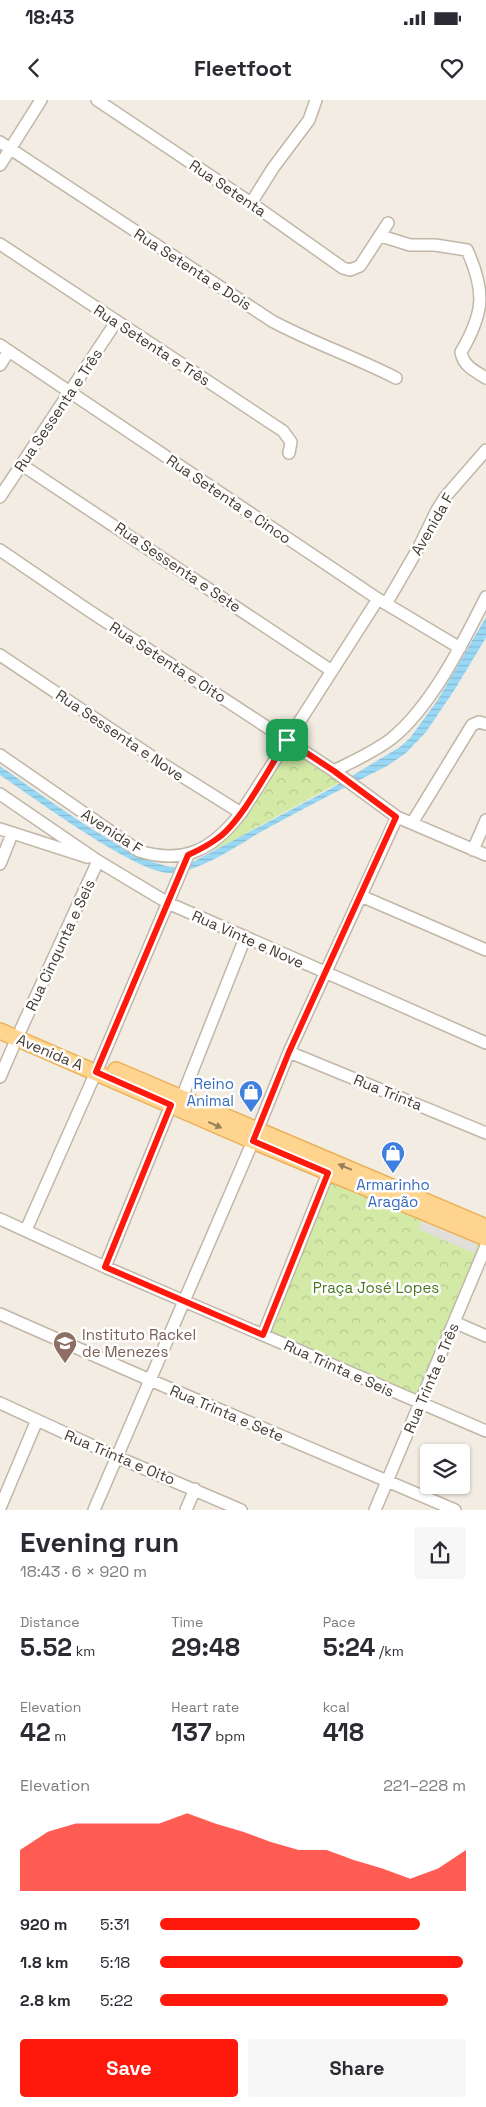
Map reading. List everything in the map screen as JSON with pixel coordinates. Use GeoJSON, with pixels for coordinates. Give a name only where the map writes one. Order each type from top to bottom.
{"type":"FeatureCollection","features":[{"type":"Feature","properties":{"kind":"main road","name":"Avenida A"},"geometry":{"type":"LineString","coordinates":[[0,1020],[19,1034],[255,1135],[486,1227]]}},
{"type":"Feature","properties":{"kind":"main road","name":"Avenida A"},"geometry":{"type":"LineString","coordinates":[[0,1031],[19,1034]]}},
{"type":"Feature","properties":{"kind":"main road","name":"Avenida A"},"geometry":{"type":"LineString","coordinates":[[255,1135],[328,1173],[486,1238]]}},
{"type":"Feature","properties":{"kind":"street"},"geometry":{"type":"LineString","coordinates":[[0,165],[41,100]]}},
{"type":"Feature","properties":{"kind":"street","name":"Rua Setenta"},"geometry":{"type":"LineString","coordinates":[[97,100],[251,203],[343,268],[355,270],[360,266],[381,236]]}},
{"type":"Feature","properties":{"kind":"street"},"geometry":{"type":"LineString","coordinates":[[251,203],[273,168],[309,120],[316,100]]}},
{"type":"Feature","properties":{"kind":"street","name":"Rua Setenta e Dois"},"geometry":{"type":"LineString","coordinates":[[0,142],[272,321],[306,339],[367,363],[396,378]]}},
{"type":"Feature","properties":{"kind":"street"},"geometry":{"type":"LineString","coordinates":[[388,223],[381,236],[410,245],[435,245],[467,250],[476,266],[484,294],[482,306],[461,352],[462,359],[468,366],[486,378]]}},
{"type":"Feature","properties":{"kind":"street","name":"Rua Setenta e Três"},"geometry":{"type":"LineString","coordinates":[[0,244],[283,431],[291,442],[289,453]]}},
{"type":"Feature","properties":{"kind":"street","name":"Rua Sessenta e Três"},"geometry":{"type":"LineString","coordinates":[[0,497],[116,322]]}},
{"type":"Feature","properties":{"kind":"street"},"geometry":{"type":"LineString","coordinates":[[0,365],[5,348]]}},
{"type":"Feature","properties":{"kind":"street","name":"Rua Setenta e Cinco"},"geometry":{"type":"LineString","coordinates":[[5,348],[382,602],[460,648]]}},
{"type":"Feature","properties":{"kind":"street","name":"Avenida F"},"geometry":{"type":"LineString","coordinates":[[0,755],[139,851],[155,856],[186,858],[203,849],[220,837],[241,813],[332,672],[419,547],[437,510],[486,450]]}},
{"type":"Feature","properties":{"kind":"street","name":"Rua Sessenta e Sete"},"geometry":{"type":"LineString","coordinates":[[22,464],[332,672]]}},
{"type":"Feature","properties":{"kind":"street","name":"Rua Setenta e Oito"},"geometry":{"type":"LineString","coordinates":[[0,550],[88,610],[336,772],[396,817],[486,855]]}},
{"type":"Feature","properties":{"kind":"street"},"geometry":{"type":"LineString","coordinates":[[336,772],[378,748],[414,717],[460,648],[486,597]]}},
{"type":"Feature","properties":{"kind":"street","name":"Rua Sessenta e Nove"},"geometry":{"type":"LineString","coordinates":[[0,655],[166,766],[241,813]]}},
{"type":"Feature","properties":{"kind":"street"},"geometry":{"type":"LineString","coordinates":[[412,823],[472,725],[479,722],[486,724]]}},
{"type":"Feature","properties":{"kind":"street"},"geometry":{"type":"LineString","coordinates":[[0,794],[98,861]]}},
{"type":"Feature","properties":{"kind":"street"},"geometry":{"type":"LineString","coordinates":[[94,1510],[289,1052],[396,817]]}},
{"type":"Feature","properties":{"kind":"street"},"geometry":{"type":"LineString","coordinates":[[473,850],[486,820]]}},
{"type":"Feature","properties":{"kind":"street"},"geometry":{"type":"LineString","coordinates":[[0,829],[98,861]]}},
{"type":"Feature","properties":{"kind":"street"},"geometry":{"type":"LineString","coordinates":[[0,864],[12,834]]}},
{"type":"Feature","properties":{"kind":"street"},"geometry":{"type":"LineString","coordinates":[[26,1230],[98,1068],[186,858]]}},
{"type":"Feature","properties":{"kind":"street","name":"Rua Vinte e Nove"},"geometry":{"type":"LineString","coordinates":[[98,861],[168,903],[486,1043]]}},
{"type":"Feature","properties":{"kind":"street","name":"Rua Cinqunta e Seis"},"geometry":{"type":"LineString","coordinates":[[0,1077],[98,861]]}},
{"type":"Feature","properties":{"kind":"street"},"geometry":{"type":"LineString","coordinates":[[360,896],[486,950]]}},
{"type":"Feature","properties":{"kind":"street"},"geometry":{"type":"LineString","coordinates":[[105,1267],[245,938]]}},
{"type":"Feature","properties":{"kind":"street","name":"Rua Trinta"},"geometry":{"type":"LineString","coordinates":[[289,1052],[486,1133]]}},
{"type":"Feature","properties":{"kind":"street"},"geometry":{"type":"LineString","coordinates":[[263,1335],[328,1173]]}},
{"type":"Feature","properties":{"kind":"street","name":"Rua Trinta e Seis"},"geometry":{"type":"LineString","coordinates":[[0,1219],[105,1267],[486,1431]]}},
{"type":"Feature","properties":{"kind":"street","name":"Rua Trinta e Três"},"geometry":{"type":"LineString","coordinates":[[375,1510],[486,1246]]}},
{"type":"Feature","properties":{"kind":"street","name":"Rua Trinta e Sete"},"geometry":{"type":"LineString","coordinates":[[0,1314],[456,1510]]}},
{"type":"Feature","properties":{"kind":"street"},"geometry":{"type":"LineString","coordinates":[[454,1322],[486,1336]]}},
{"type":"Feature","properties":{"kind":"street","name":"Rua Trinta e Oito"},"geometry":{"type":"LineString","coordinates":[[0,1404],[116,1457],[195,1488],[241,1510]]}},
{"type":"Feature","properties":{"kind":"street"},"geometry":{"type":"LineString","coordinates":[[0,1508],[37,1420]]}},
{"type":"Feature","properties":{"kind":"street"},"geometry":{"type":"LineString","coordinates":[[186,1510],[195,1488]]}},
{"type":"Feature","properties":{"kind":"green space"},"geometry":{"type":"Polygon","coordinates":[[[289,744],[342,781],[213,851],[289,744]]]}},
{"type":"Feature","properties":{"kind":"green space","name":"Praça José Lopes"},"geometry":{"type":"Polygon","coordinates":[[[332,1172],[486,1238],[421,1402],[263,1333],[332,1172]]]}},
{"type":"Feature","properties":{"kind":"shaded area"},"geometry":{"type":"Polygon","coordinates":[[[423,1215],[479,1239],[474,1253],[418,1229],[423,1215]]]}},
{"type":"Feature","properties":{"kind":"water"},"geometry":{"type":"Polygon","coordinates":[[[486,617],[486,637],[484,641],[426,732],[406,753],[387,766],[266,829],[207,863],[182,872],[170,873],[154,870],[133,861],[59,816],[0,775],[0,766],[86,825],[136,854],[157,863],[174,867],[189,864],[330,789],[400,747],[410,738],[437,701],[486,617]]]}},
{"type":"Feature","properties":{"kind":"place","name":"Reino Animal"},"geometry":{"type":"Point","coordinates":[251,1113]}},
{"type":"Feature","properties":{"kind":"place","name":"Armarinho Aragão"},"geometry":{"type":"Point","coordinates":[393,1174]}},
{"type":"Feature","properties":{"kind":"place","name":"Instituto Rackel de Menezes"},"geometry":{"type":"Point","coordinates":[65,1364]}},
{"type":"Feature","properties":{"kind":"route"},"geometry":{"type":"LineString","coordinates":[[287,740],[334,771],[396,817],[289,1052],[253,1141],[328,1173],[263,1335],[105,1267],[171,1105],[96,1072],[188,855],[203,849],[229,828],[241,813],[287,740]]}}]}
